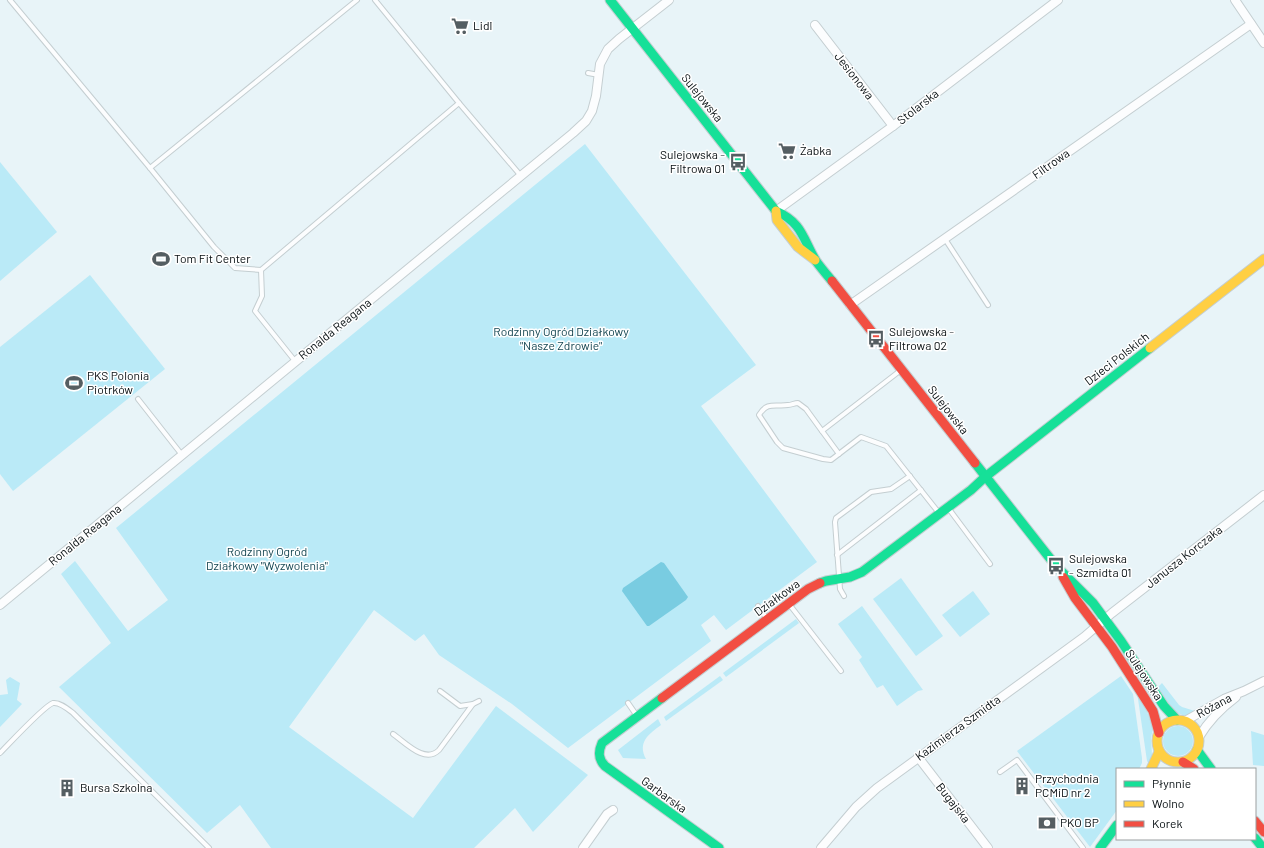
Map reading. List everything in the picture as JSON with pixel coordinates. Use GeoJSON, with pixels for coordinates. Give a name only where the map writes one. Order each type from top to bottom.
{"type":"FeatureCollection","features":[{"type":"Feature","properties":{"kind":"main road","name":"Sulejowska"},"geometry":{"type":"LineString","coordinates":[[610,0],[776,211],[777,220],[798,247],[816,261],[985,477],[1062,572],[1085,594],[1105,619],[1164,706],[1181,721]]}},
{"type":"Feature","properties":{"kind":"main road","name":"Dzieci Polskich"},"geometry":{"type":"LineString","coordinates":[[985,477],[1264,259]]}},
{"type":"Feature","properties":{"kind":"main road","name":"Działkowa"},"geometry":{"type":"LineString","coordinates":[[599,757],[599,750],[602,743],[789,604],[818,584],[839,578],[850,577],[862,572],[948,508],[985,477]]}},
{"type":"Feature","properties":{"kind":"main road","name":"Sulejowska"},"geometry":{"type":"LineString","coordinates":[[1062,572],[1075,598],[1112,647],[1150,707],[1156,722],[1158,733]]}},
{"type":"Feature","properties":{"kind":"main road"},"geometry":{"type":"LineString","coordinates":[[1168,768],[1179,762],[1189,759],[1197,750],[1199,737],[1194,728],[1181,721],[1169,722],[1163,727],[1158,733],[1157,742],[1160,752],[1166,758],[1179,762],[1192,768]]}},
{"type":"Feature","properties":{"kind":"main road"},"geometry":{"type":"LineString","coordinates":[[1197,750],[1210,768]]}},
{"type":"Feature","properties":{"kind":"main road"},"geometry":{"type":"LineString","coordinates":[[1152,768],[1160,752]]}},
{"type":"Feature","properties":{"kind":"main road","name":"Garbarska"},"geometry":{"type":"LineString","coordinates":[[599,757],[602,763],[614,774],[719,848]]}},
{"type":"Feature","properties":{"kind":"main road"},"geometry":{"type":"LineString","coordinates":[[1256,822],[1264,832]]}},
{"type":"Feature","properties":{"kind":"main road"},"geometry":{"type":"LineString","coordinates":[[1100,848],[1116,826]]}},
{"type":"Feature","properties":{"kind":"main road"},"geometry":{"type":"LineString","coordinates":[[1256,839],[1263,848]]}},
{"type":"Feature","properties":{"kind":"street","name":"Ronalda Reagana"},"geometry":{"type":"LineString","coordinates":[[0,605],[295,361],[521,177],[586,121],[594,106],[600,64],[608,49],[669,0]]}},
{"type":"Feature","properties":{"kind":"street","name":"Stolarska"},"geometry":{"type":"LineString","coordinates":[[776,211],[893,126],[1058,0]]}},
{"type":"Feature","properties":{"kind":"street"},"geometry":{"type":"LineString","coordinates":[[1235,0],[1264,43]]}},
{"type":"Feature","properties":{"kind":"street","name":"Filtrowa"},"geometry":{"type":"LineString","coordinates":[[850,305],[1251,24]]}},
{"type":"Feature","properties":{"kind":"street","name":"Jesionowa"},"geometry":{"type":"LineString","coordinates":[[815,26],[893,126]]}},
{"type":"Feature","properties":{"kind":"street","name":"Janusza Korczaka"},"geometry":{"type":"LineString","coordinates":[[1105,619],[1264,495]]}},
{"type":"Feature","properties":{"kind":"street","name":"Kazimierza Szmidta"},"geometry":{"type":"LineString","coordinates":[[821,848],[866,798],[918,757],[1097,627],[1105,619]]}},
{"type":"Feature","properties":{"kind":"street","name":"Różana"},"geometry":{"type":"LineString","coordinates":[[1181,721],[1264,681]]}},
{"type":"Feature","properties":{"kind":"street","name":"Różana"},"geometry":{"type":"LineString","coordinates":[[1199,737],[1205,726],[1216,713],[1244,691]]}},
{"type":"Feature","properties":{"kind":"street","name":"Bugajska"},"geometry":{"type":"LineString","coordinates":[[918,757],[988,848]]}},
{"type":"Feature","properties":{"kind":"street"},"geometry":{"type":"LineString","coordinates":[[583,848],[607,814],[613,810]]}},
{"type":"Feature","properties":{"kind":"lane"},"geometry":{"type":"LineString","coordinates":[[10,0],[214,246],[235,268],[261,270],[460,103]]}},
{"type":"Feature","properties":{"kind":"lane"},"geometry":{"type":"LineString","coordinates":[[150,168],[357,0]]}},
{"type":"Feature","properties":{"kind":"lane"},"geometry":{"type":"LineString","coordinates":[[375,0],[521,177]]}},
{"type":"Feature","properties":{"kind":"lane"},"geometry":{"type":"LineString","coordinates":[[588,73],[598,75]]}},
{"type":"Feature","properties":{"kind":"lane"},"geometry":{"type":"LineString","coordinates":[[945,239],[988,305]]}},
{"type":"Feature","properties":{"kind":"lane"},"geometry":{"type":"LineString","coordinates":[[261,270],[262,296],[255,311],[295,361]]}},
{"type":"Feature","properties":{"kind":"lane"},"geometry":{"type":"LineString","coordinates":[[822,431],[901,370]]}},
{"type":"Feature","properties":{"kind":"lane"},"geometry":{"type":"LineString","coordinates":[[138,399],[182,455]]}},
{"type":"Feature","properties":{"kind":"lane"},"geometry":{"type":"LineString","coordinates":[[839,454],[806,409],[798,403],[789,405],[770,405],[759,415],[775,440],[783,448],[827,460],[831,460],[839,454],[860,438],[886,446],[939,514]]}},
{"type":"Feature","properties":{"kind":"lane"},"geometry":{"type":"LineString","coordinates":[[844,596],[840,589],[835,522],[836,518],[874,490],[891,489],[910,476]]}},
{"type":"Feature","properties":{"kind":"lane"},"geometry":{"type":"LineString","coordinates":[[837,555],[921,490]]}},
{"type":"Feature","properties":{"kind":"lane"},"geometry":{"type":"LineString","coordinates":[[948,508],[990,564]]}},
{"type":"Feature","properties":{"kind":"lane"},"geometry":{"type":"LineString","coordinates":[[789,604],[841,671]]}},
{"type":"Feature","properties":{"kind":"lane"},"geometry":{"type":"LineString","coordinates":[[758,606],[767,620]]}},
{"type":"Feature","properties":{"kind":"lane"},"geometry":{"type":"LineString","coordinates":[[440,691],[460,706],[473,704],[479,701]]}},
{"type":"Feature","properties":{"kind":"lane"},"geometry":{"type":"LineString","coordinates":[[0,753],[43,710],[54,703],[58,703],[73,713],[209,848]]}},
{"type":"Feature","properties":{"kind":"lane"},"geometry":{"type":"LineString","coordinates":[[628,703],[637,716]]}},
{"type":"Feature","properties":{"kind":"lane"},"geometry":{"type":"LineString","coordinates":[[393,734],[422,755],[435,754],[473,704]]}},
{"type":"Feature","properties":{"kind":"lane"},"geometry":{"type":"LineString","coordinates":[[1000,772],[1017,760],[1083,848]]}},
{"type":"Feature","properties":{"kind":"green space"},"geometry":{"type":"Polygon","coordinates":[[[585,144],[756,365],[701,406],[817,562],[726,630],[714,615],[701,625],[711,641],[568,748],[512,704],[439,655],[424,634],[415,641],[374,610],[289,727],[413,818],[496,706],[588,775],[533,832],[515,808],[474,848],[271,848],[240,805],[207,833],[59,687],[111,643],[61,574],[75,561],[128,631],[168,600],[116,528],[585,144]]]}},
{"type":"Feature","properties":{"kind":"green space"},"geometry":{"type":"Polygon","coordinates":[[[0,162],[57,232],[0,281],[0,162]]]}},
{"type":"Feature","properties":{"kind":"green space","name":"PKS Polonia Piotrków"},"geometry":{"type":"Polygon","coordinates":[[[90,275],[165,369],[13,491],[0,474],[0,347],[90,275]]]}},
{"type":"Feature","properties":{"kind":"green space"},"geometry":{"type":"Polygon","coordinates":[[[901,578],[943,636],[916,656],[873,599],[901,578]]]}},
{"type":"Feature","properties":{"kind":"green space"},"geometry":{"type":"Polygon","coordinates":[[[973,591],[990,614],[960,637],[942,615],[973,591]]]}},
{"type":"Feature","properties":{"kind":"green space"},"geometry":{"type":"Polygon","coordinates":[[[862,606],[923,690],[918,691],[897,706],[883,685],[877,688],[859,660],[862,657],[838,624],[862,606]]]}},
{"type":"Feature","properties":{"kind":"green space"},"geometry":{"type":"Polygon","coordinates":[[[796,619],[799,623],[726,677],[723,673],[796,619]]]}},
{"type":"Feature","properties":{"kind":"green space"},"geometry":{"type":"Polygon","coordinates":[[[720,676],[723,680],[666,721],[664,717],[720,676]]]}},
{"type":"Feature","properties":{"kind":"green space"},"geometry":{"type":"Polygon","coordinates":[[[1121,676],[1133,694],[1142,763],[1140,768],[1116,768],[1116,811],[1090,847],[1017,751],[1121,676]]]}},
{"type":"Feature","properties":{"kind":"green space"},"geometry":{"type":"Polygon","coordinates":[[[10,677],[20,683],[17,700],[22,704],[0,727],[0,695],[8,694],[6,680],[10,677]]]}},
{"type":"Feature","properties":{"kind":"green space"},"geometry":{"type":"Polygon","coordinates":[[[1162,683],[1179,705],[1195,711],[1189,715],[1183,715],[1173,709],[1157,688],[1162,683]]]}},
{"type":"Feature","properties":{"kind":"green space"},"geometry":{"type":"Polygon","coordinates":[[[1137,692],[1144,703],[1153,728],[1151,738],[1152,755],[1149,764],[1147,761],[1137,692]]]}},
{"type":"Feature","properties":{"kind":"green space"},"geometry":{"type":"Polygon","coordinates":[[[658,719],[661,725],[649,735],[644,743],[643,748],[646,759],[623,758],[618,750],[658,719]]]}},
{"type":"Feature","properties":{"kind":"green space"},"geometry":{"type":"Polygon","coordinates":[[[1178,726],[1189,730],[1193,741],[1189,752],[1178,756],[1167,752],[1163,741],[1167,730],[1178,726]]]}},
{"type":"Feature","properties":{"kind":"green space"},"geometry":{"type":"Polygon","coordinates":[[[1251,731],[1264,735],[1264,766],[1253,765],[1251,731]]]}},
{"type":"Feature","properties":{"kind":"shaded area"},"geometry":{"type":"Polygon","coordinates":[[[661,562],[664,563],[688,597],[686,600],[647,626],[622,591],[623,588],[661,562]]]}},
{"type":"Feature","properties":{"kind":"traffic: fast"},"geometry":{"type":"LineString","coordinates":[[610,0],[776,211],[792,221],[797,227],[816,261],[832,281]]}},
{"type":"Feature","properties":{"kind":"traffic: fast"},"geometry":{"type":"LineString","coordinates":[[820,583],[850,577],[862,572],[971,490],[985,477],[1150,348]]}},
{"type":"Feature","properties":{"kind":"traffic: fast"},"geometry":{"type":"LineString","coordinates":[[975,463],[1056,566],[1093,603],[1121,641],[1164,706],[1177,720]]}},
{"type":"Feature","properties":{"kind":"traffic: fast"},"geometry":{"type":"LineString","coordinates":[[662,698],[602,743],[599,752],[600,758],[605,766],[719,848]]}},
{"type":"Feature","properties":{"kind":"traffic: fast"},"geometry":{"type":"LineString","coordinates":[[1197,750],[1210,768]]}},
{"type":"Feature","properties":{"kind":"traffic: fast"},"geometry":{"type":"LineString","coordinates":[[1100,848],[1116,826]]}},
{"type":"Feature","properties":{"kind":"traffic: fast"},"geometry":{"type":"LineString","coordinates":[[1256,839],[1263,848]]}},
{"type":"Feature","properties":{"kind":"traffic: slow"},"geometry":{"type":"LineString","coordinates":[[776,211],[777,220],[798,247],[815,260]]}},
{"type":"Feature","properties":{"kind":"traffic: slow"},"geometry":{"type":"LineString","coordinates":[[1150,348],[1264,259]]}},
{"type":"Feature","properties":{"kind":"traffic: slow"},"geometry":{"type":"LineString","coordinates":[[1178,720],[1193,726],[1199,741],[1193,756],[1178,762],[1163,756],[1157,741],[1163,726],[1178,720]]}},
{"type":"Feature","properties":{"kind":"traffic: slow"},"geometry":{"type":"LineString","coordinates":[[1151,768],[1159,752]]}},
{"type":"Feature","properties":{"kind":"traffic: jam"},"geometry":{"type":"LineString","coordinates":[[832,281],[975,463]]}},
{"type":"Feature","properties":{"kind":"traffic: jam"},"geometry":{"type":"LineString","coordinates":[[1063,577],[1075,598],[1112,647],[1153,711],[1159,733]]}},
{"type":"Feature","properties":{"kind":"traffic: jam"},"geometry":{"type":"LineString","coordinates":[[662,698],[808,589],[820,583]]}},
{"type":"Feature","properties":{"kind":"traffic: jam"},"geometry":{"type":"LineString","coordinates":[[1183,762],[1192,768]]}},
{"type":"Feature","properties":{"kind":"traffic: jam"},"geometry":{"type":"LineString","coordinates":[[1256,822],[1264,832]]}},
{"type":"Feature","properties":{"kind":"place","name":"Lidl"},"geometry":{"type":"Point","coordinates":[460,26]}},
{"type":"Feature","properties":{"kind":"place","name":"Żabka"},"geometry":{"type":"Point","coordinates":[787,151]}},
{"type":"Feature","properties":{"kind":"place","name":"Sulejowska - Filtrowa 01"},"geometry":{"type":"Point","coordinates":[738,162]}},
{"type":"Feature","properties":{"kind":"place","name":"Tom Fit Center"},"geometry":{"type":"Point","coordinates":[161,259]}},
{"type":"Feature","properties":{"kind":"place","name":"Sulejowska - Filtrowa 02"},"geometry":{"type":"Point","coordinates":[876,339]}},
{"type":"Feature","properties":{"kind":"place","name":"PKS Polonia Piotrków"},"geometry":{"type":"Point","coordinates":[74,383]}},
{"type":"Feature","properties":{"kind":"place","name":"Sulejowska - Szmidta 01"},"geometry":{"type":"Point","coordinates":[1056,566]}},
{"type":"Feature","properties":{"kind":"place","name":"Przychodnia PCMiD nr 2"},"geometry":{"type":"Point","coordinates":[1022,786]}},
{"type":"Feature","properties":{"kind":"place","name":"Bursa Szkolna"},"geometry":{"type":"Point","coordinates":[67,788]}},
{"type":"Feature","properties":{"kind":"place","name":"PKO BP"},"geometry":{"type":"Point","coordinates":[1047,823]}},
{"type":"Feature","properties":{"kind":"park label","name":"Rodzinny Ogród Działkowy \"Nasze Zdrowie\""},"geometry":{"type":"Point","coordinates":[561,339]}},
{"type":"Feature","properties":{"kind":"park label","name":"Rodzinny Ogród Działkowy \"Wyzwolenia\""},"geometry":{"type":"Point","coordinates":[267,559]}}]}
